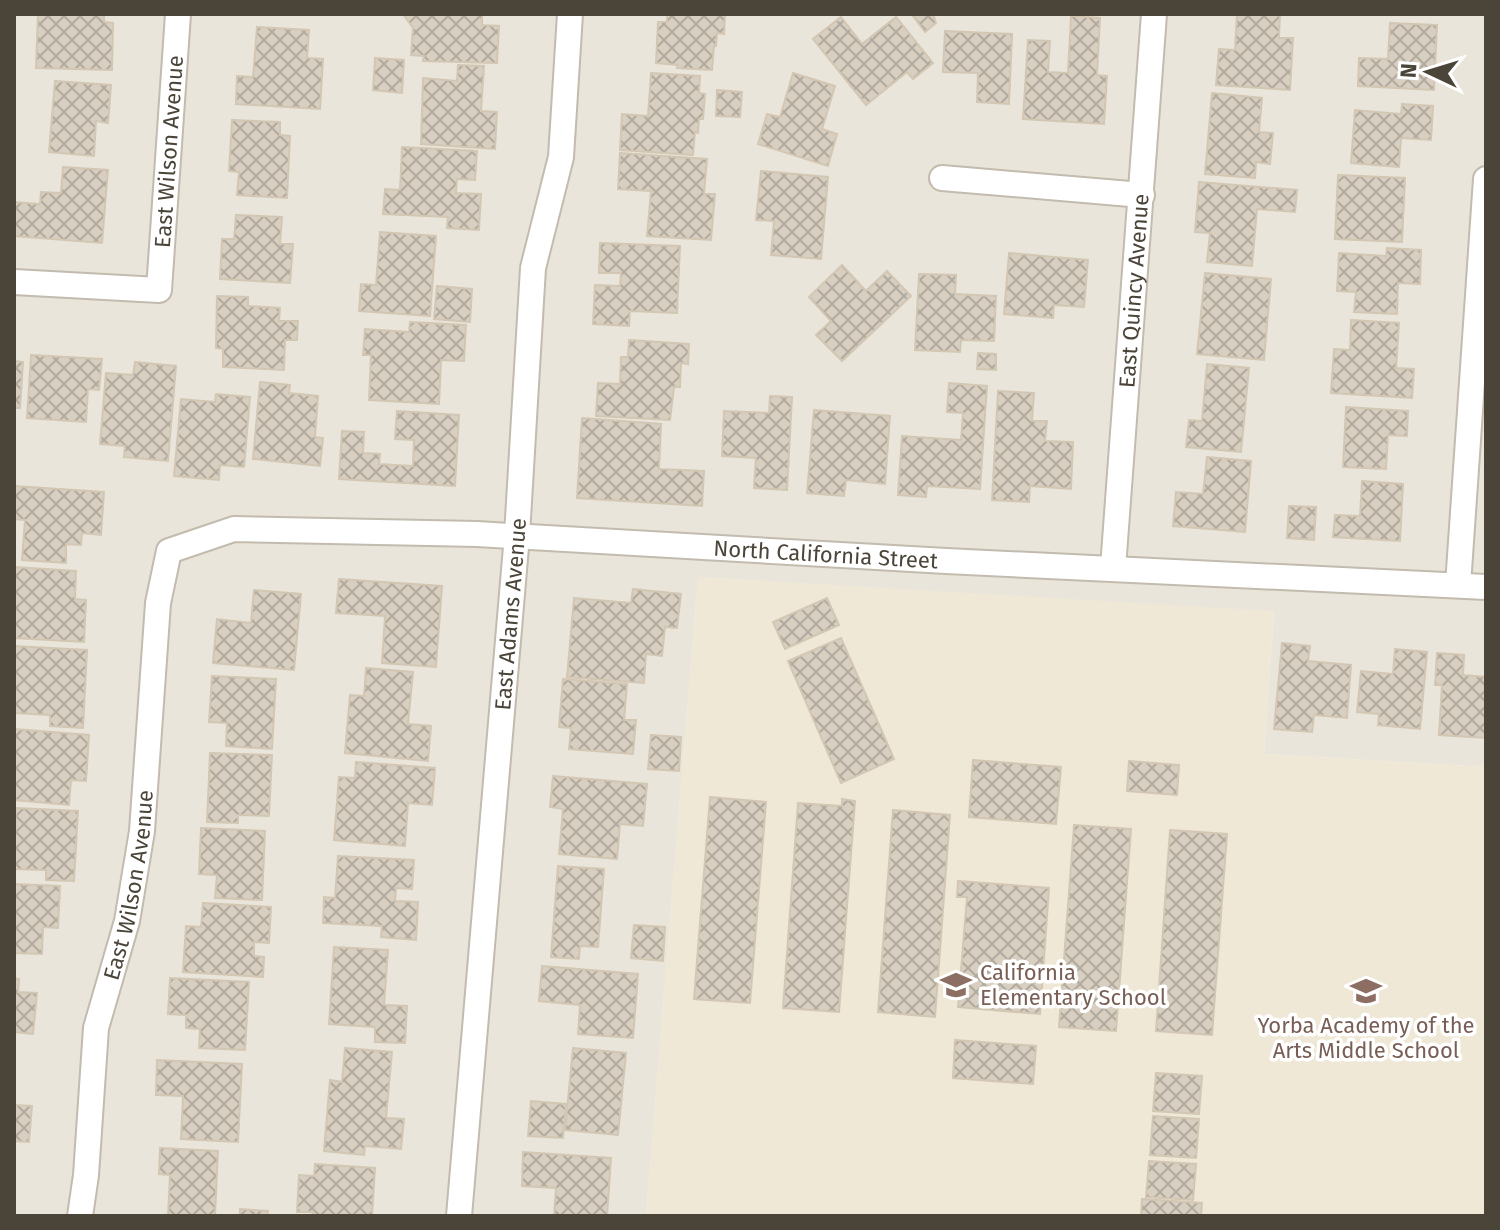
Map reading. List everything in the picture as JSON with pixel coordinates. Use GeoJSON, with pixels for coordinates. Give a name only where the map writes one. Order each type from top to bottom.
{"type":"FeatureCollection","features":[{"type":"Feature","properties":{"kind":"street","name":"East Wilson Avenue"},"geometry":{"type":"LineString","coordinates":[[14,282],[159,290],[178,14]]}},
{"type":"Feature","properties":{"kind":"street","name":"East Adams Avenue"},"geometry":{"type":"LineString","coordinates":[[459,1216],[517,535],[533,268],[561,157],[570,14]]}},
{"type":"Feature","properties":{"kind":"street","name":"East Quincy Avenue"},"geometry":{"type":"LineString","coordinates":[[1113,568],[1154,14]]}},
{"type":"Feature","properties":{"kind":"street"},"geometry":{"type":"LineString","coordinates":[[942,178],[1142,195]]}},
{"type":"Feature","properties":{"kind":"street"},"geometry":{"type":"LineString","coordinates":[[1458,585],[1486,179]]}},
{"type":"Feature","properties":{"kind":"street","name":"North California Street"},"geometry":{"type":"LineString","coordinates":[[169,551],[234,529],[517,535],[1486,587]]}},
{"type":"Feature","properties":{"kind":"street","name":"East Wilson Avenue"},"geometry":{"type":"LineString","coordinates":[[80,1216],[86,1175],[96,1028],[127,921],[142,831],[158,603],[169,551]]}},
{"type":"Feature","properties":{"kind":"shaded area"},"geometry":{"type":"Polygon","coordinates":[[[14,14],[1486,14],[1486,767],[1264,754],[1274,612],[698,577],[646,1216],[14,1216],[14,14]]]}},
{"type":"Feature","properties":{"kind":"shaded area","name":"California Elementary School"},"geometry":{"type":"Polygon","coordinates":[[[698,577],[1274,611],[1264,754],[1486,767],[1486,1216],[646,1216],[698,577]]]}},
{"type":"Feature","properties":{"kind":"building"},"geometry":{"type":"Polygon","coordinates":[[[38,14],[104,14],[104,22],[113,23],[112,70],[36,68],[38,14]]]}},
{"type":"Feature","properties":{"kind":"building"},"geometry":{"type":"Polygon","coordinates":[[[403,14],[482,14],[482,25],[499,26],[497,63],[423,61],[424,56],[411,55],[413,28],[403,14]]]}},
{"type":"Feature","properties":{"kind":"building"},"geometry":{"type":"Polygon","coordinates":[[[667,14],[725,14],[724,34],[717,33],[712,70],[656,63],[658,22],[667,22],[667,14]]]}},
{"type":"Feature","properties":{"kind":"building"},"geometry":{"type":"Polygon","coordinates":[[[933,14],[936,23],[925,32],[913,16],[933,14]]]}},
{"type":"Feature","properties":{"kind":"building"},"geometry":{"type":"Polygon","coordinates":[[[1237,14],[1280,14],[1279,38],[1293,38],[1290,90],[1216,85],[1219,49],[1235,50],[1237,14]]]}},
{"type":"Feature","properties":{"kind":"building"},"geometry":{"type":"Polygon","coordinates":[[[1071,16],[1100,18],[1097,75],[1107,76],[1104,124],[1023,119],[1028,40],[1050,41],[1048,72],[1068,73],[1071,16]]]}},
{"type":"Feature","properties":{"kind":"building"},"geometry":{"type":"Polygon","coordinates":[[[841,17],[862,44],[896,17],[933,63],[913,79],[907,72],[866,105],[813,39],[841,17]]]}},
{"type":"Feature","properties":{"kind":"building"},"geometry":{"type":"Polygon","coordinates":[[[1390,23],[1437,25],[1434,90],[1358,86],[1359,58],[1388,59],[1390,23]]]}},
{"type":"Feature","properties":{"kind":"building"},"geometry":{"type":"Polygon","coordinates":[[[257,27],[309,30],[307,58],[323,59],[320,109],[236,104],[237,76],[253,77],[257,27]]]}},
{"type":"Feature","properties":{"kind":"building"},"geometry":{"type":"Polygon","coordinates":[[[945,31],[1012,34],[1009,104],[977,102],[978,73],[943,72],[945,31]]]}},
{"type":"Feature","properties":{"kind":"building"},"geometry":{"type":"Polygon","coordinates":[[[375,58],[404,60],[402,93],[373,90],[375,58]]]}},
{"type":"Feature","properties":{"kind":"building"},"geometry":{"type":"Polygon","coordinates":[[[458,65],[484,66],[481,111],[497,112],[495,149],[421,144],[423,78],[457,81],[458,65]]]}},
{"type":"Feature","properties":{"kind":"building"},"geometry":{"type":"Polygon","coordinates":[[[651,73],[700,76],[699,93],[705,94],[703,119],[699,119],[698,133],[695,132],[693,155],[620,150],[622,114],[648,116],[651,73]]]}},
{"type":"Feature","properties":{"kind":"building"},"geometry":{"type":"Polygon","coordinates":[[[793,73],[835,86],[822,129],[837,134],[828,166],[758,144],[767,114],[780,117],[793,73]]]}},
{"type":"Feature","properties":{"kind":"building"},"geometry":{"type":"Polygon","coordinates":[[[55,81],[111,85],[108,123],[96,121],[94,156],[49,152],[55,81]]]}},
{"type":"Feature","properties":{"kind":"building"},"geometry":{"type":"Polygon","coordinates":[[[717,90],[742,92],[740,117],[716,116],[717,90]]]}},
{"type":"Feature","properties":{"kind":"building"},"geometry":{"type":"Polygon","coordinates":[[[1212,93],[1262,98],[1259,132],[1273,133],[1270,164],[1256,162],[1255,178],[1205,174],[1212,93]]]}},
{"type":"Feature","properties":{"kind":"building"},"geometry":{"type":"Polygon","coordinates":[[[1402,104],[1433,106],[1431,140],[1401,138],[1399,167],[1351,163],[1355,110],[1401,114],[1402,104]]]}},
{"type":"Feature","properties":{"kind":"building"},"geometry":{"type":"Polygon","coordinates":[[[232,120],[280,122],[280,135],[290,136],[287,198],[237,195],[239,172],[229,171],[232,120]]]}},
{"type":"Feature","properties":{"kind":"building"},"geometry":{"type":"Polygon","coordinates":[[[402,147],[477,151],[475,180],[457,179],[456,193],[481,194],[479,230],[447,228],[448,217],[383,214],[385,189],[400,190],[402,147]]]}},
{"type":"Feature","properties":{"kind":"building"},"geometry":{"type":"Polygon","coordinates":[[[620,153],[707,159],[704,194],[715,194],[711,240],[647,236],[651,191],[618,189],[620,153]]]}},
{"type":"Feature","properties":{"kind":"building"},"geometry":{"type":"Polygon","coordinates":[[[63,167],[108,170],[102,243],[14,236],[14,202],[40,204],[41,192],[61,193],[63,167]]]}},
{"type":"Feature","properties":{"kind":"building"},"geometry":{"type":"Polygon","coordinates":[[[761,171],[828,177],[821,259],[771,255],[774,221],[756,220],[761,171]]]}},
{"type":"Feature","properties":{"kind":"building"},"geometry":{"type":"Polygon","coordinates":[[[1338,175],[1405,178],[1402,242],[1335,239],[1338,175]]]}},
{"type":"Feature","properties":{"kind":"building"},"geometry":{"type":"Polygon","coordinates":[[[1199,182],[1297,190],[1295,212],[1257,209],[1252,266],[1207,262],[1210,233],[1195,232],[1199,182]]]}},
{"type":"Feature","properties":{"kind":"building"},"geometry":{"type":"Polygon","coordinates":[[[236,215],[282,217],[280,244],[293,244],[290,283],[220,279],[222,239],[234,239],[236,215]]]}},
{"type":"Feature","properties":{"kind":"building"},"geometry":{"type":"Polygon","coordinates":[[[380,232],[436,236],[430,316],[359,311],[361,284],[376,285],[380,232]]]}},
{"type":"Feature","properties":{"kind":"building"},"geometry":{"type":"Polygon","coordinates":[[[600,243],[680,246],[677,313],[630,311],[629,326],[593,324],[595,285],[620,286],[621,273],[599,273],[600,243]]]}},
{"type":"Feature","properties":{"kind":"building"},"geometry":{"type":"Polygon","coordinates":[[[1387,248],[1421,250],[1420,284],[1398,283],[1397,314],[1354,312],[1356,292],[1337,291],[1339,253],[1386,256],[1387,248]]]}},
{"type":"Feature","properties":{"kind":"building"},"geometry":{"type":"Polygon","coordinates":[[[1009,253],[1088,260],[1084,307],[1054,305],[1053,318],[1004,314],[1009,253]]]}},
{"type":"Feature","properties":{"kind":"building"},"geometry":{"type":"Polygon","coordinates":[[[842,265],[866,291],[887,271],[911,296],[842,361],[816,335],[831,321],[809,297],[842,265]]]}},
{"type":"Feature","properties":{"kind":"building"},"geometry":{"type":"Polygon","coordinates":[[[1205,273],[1271,279],[1264,360],[1197,354],[1205,273]]]}},
{"type":"Feature","properties":{"kind":"building"},"geometry":{"type":"Polygon","coordinates":[[[919,274],[956,275],[955,294],[996,296],[994,341],[961,340],[960,352],[915,350],[919,274]]]}},
{"type":"Feature","properties":{"kind":"building"},"geometry":{"type":"Polygon","coordinates":[[[437,286],[472,289],[470,322],[434,319],[437,286]]]}},
{"type":"Feature","properties":{"kind":"building"},"geometry":{"type":"Polygon","coordinates":[[[217,296],[248,297],[248,306],[280,308],[279,321],[298,321],[297,340],[285,340],[284,370],[223,367],[223,349],[216,348],[217,296]]]}},
{"type":"Feature","properties":{"kind":"building"},"geometry":{"type":"Polygon","coordinates":[[[1351,320],[1399,323],[1396,368],[1414,369],[1412,398],[1331,393],[1334,349],[1350,350],[1351,320]]]}},
{"type":"Feature","properties":{"kind":"building"},"geometry":{"type":"Polygon","coordinates":[[[410,322],[466,325],[464,361],[441,360],[439,404],[369,400],[371,355],[363,355],[365,329],[409,332],[410,322]]]}},
{"type":"Feature","properties":{"kind":"building"},"geometry":{"type":"Polygon","coordinates":[[[629,340],[689,344],[688,364],[681,363],[680,387],[674,387],[670,420],[596,416],[598,383],[620,384],[621,357],[628,357],[629,340]]]}},
{"type":"Feature","properties":{"kind":"building"},"geometry":{"type":"Polygon","coordinates":[[[978,353],[996,354],[996,370],[977,369],[978,353]]]}},
{"type":"Feature","properties":{"kind":"building"},"geometry":{"type":"Polygon","coordinates":[[[31,355],[102,359],[99,390],[88,389],[86,422],[27,418],[31,355]]]}},
{"type":"Feature","properties":{"kind":"building"},"geometry":{"type":"Polygon","coordinates":[[[14,361],[23,362],[20,408],[14,408],[14,361]]]}},
{"type":"Feature","properties":{"kind":"building"},"geometry":{"type":"Polygon","coordinates":[[[135,362],[176,366],[168,461],[124,457],[125,446],[100,444],[106,373],[133,375],[135,362]]]}},
{"type":"Feature","properties":{"kind":"building"},"geometry":{"type":"Polygon","coordinates":[[[1207,364],[1249,368],[1241,452],[1186,447],[1189,420],[1202,421],[1207,364]]]}},
{"type":"Feature","properties":{"kind":"building"},"geometry":{"type":"Polygon","coordinates":[[[260,382],[290,385],[289,393],[318,396],[315,437],[323,438],[320,466],[253,459],[260,382]]]}},
{"type":"Feature","properties":{"kind":"building"},"geometry":{"type":"Polygon","coordinates":[[[949,383],[987,386],[980,489],[927,486],[926,497],[898,495],[902,436],[961,440],[963,413],[947,412],[949,383]]]}},
{"type":"Feature","properties":{"kind":"building"},"geometry":{"type":"Polygon","coordinates":[[[998,391],[1034,393],[1032,421],[1047,421],[1045,441],[1073,442],[1071,489],[1030,486],[1029,502],[992,500],[998,391]]]}},
{"type":"Feature","properties":{"kind":"building"},"geometry":{"type":"Polygon","coordinates":[[[216,394],[250,397],[244,467],[220,465],[219,480],[174,476],[181,399],[215,402],[216,394]]]}},
{"type":"Feature","properties":{"kind":"building"},"geometry":{"type":"Polygon","coordinates":[[[770,396],[792,397],[787,490],[754,488],[756,458],[722,456],[724,411],[769,413],[770,396]]]}},
{"type":"Feature","properties":{"kind":"building"},"geometry":{"type":"Polygon","coordinates":[[[1346,407],[1408,411],[1407,436],[1388,435],[1386,469],[1343,467],[1346,407]]]}},
{"type":"Feature","properties":{"kind":"building"},"geometry":{"type":"Polygon","coordinates":[[[814,410],[890,416],[885,484],[846,480],[844,496],[807,493],[814,410]]]}},
{"type":"Feature","properties":{"kind":"building"},"geometry":{"type":"Polygon","coordinates":[[[397,411],[459,415],[455,486],[339,479],[342,431],[364,432],[363,453],[380,454],[379,464],[413,466],[414,440],[395,439],[397,411]]]}},
{"type":"Feature","properties":{"kind":"building"},"geometry":{"type":"Polygon","coordinates":[[[582,418],[661,424],[659,469],[704,471],[702,506],[577,498],[582,418]]]}},
{"type":"Feature","properties":{"kind":"building"},"geometry":{"type":"Polygon","coordinates":[[[1207,457],[1251,461],[1245,532],[1173,526],[1176,492],[1203,494],[1207,457]]]}},
{"type":"Feature","properties":{"kind":"building"},"geometry":{"type":"Polygon","coordinates":[[[1362,481],[1403,484],[1400,541],[1333,537],[1335,515],[1360,516],[1362,481]]]}},
{"type":"Feature","properties":{"kind":"building"},"geometry":{"type":"Polygon","coordinates":[[[14,486],[104,492],[101,535],[82,533],[81,545],[66,544],[66,563],[22,560],[25,520],[14,519],[14,486]]]}},
{"type":"Feature","properties":{"kind":"building"},"geometry":{"type":"Polygon","coordinates":[[[1289,506],[1316,507],[1314,540],[1287,538],[1289,506]]]}},
{"type":"Feature","properties":{"kind":"building"},"geometry":{"type":"Polygon","coordinates":[[[14,567],[76,571],[75,599],[86,600],[84,642],[14,638],[14,567]]]}},
{"type":"Feature","properties":{"kind":"building"},"geometry":{"type":"Polygon","coordinates":[[[339,579],[442,586],[436,667],[382,663],[385,616],[336,613],[339,579]]]}},
{"type":"Feature","properties":{"kind":"building"},"geometry":{"type":"Polygon","coordinates":[[[633,589],[681,594],[677,628],[665,627],[662,656],[646,654],[644,683],[567,677],[574,598],[631,603],[633,589]]]}},
{"type":"Feature","properties":{"kind":"building"},"geometry":{"type":"Polygon","coordinates":[[[254,590],[301,594],[294,670],[213,663],[217,619],[251,623],[254,590]]]}},
{"type":"Feature","properties":{"kind":"building"},"geometry":{"type":"Polygon","coordinates":[[[827,598],[839,625],[785,649],[773,622],[827,598]]]}},
{"type":"Feature","properties":{"kind":"building"},"geometry":{"type":"Polygon","coordinates":[[[841,638],[894,759],[841,783],[788,661],[841,638]]]}},
{"type":"Feature","properties":{"kind":"building"},"geometry":{"type":"Polygon","coordinates":[[[1282,643],[1310,646],[1308,661],[1351,665],[1347,718],[1314,715],[1312,732],[1274,729],[1282,643]]]}},
{"type":"Feature","properties":{"kind":"building"},"geometry":{"type":"Polygon","coordinates":[[[14,646],[87,650],[83,728],[50,726],[50,715],[14,713],[14,646]]]}},
{"type":"Feature","properties":{"kind":"building"},"geometry":{"type":"Polygon","coordinates":[[[1395,649],[1427,652],[1420,729],[1378,725],[1379,714],[1357,712],[1361,671],[1393,674],[1395,649]]]}},
{"type":"Feature","properties":{"kind":"building"},"geometry":{"type":"Polygon","coordinates":[[[1437,653],[1464,655],[1463,675],[1486,677],[1486,738],[1439,735],[1442,685],[1435,685],[1437,653]]]}},
{"type":"Feature","properties":{"kind":"building"},"geometry":{"type":"Polygon","coordinates":[[[366,668],[413,672],[408,724],[431,726],[428,761],[345,753],[350,695],[364,696],[366,668]]]}},
{"type":"Feature","properties":{"kind":"building"},"geometry":{"type":"Polygon","coordinates":[[[212,676],[276,679],[272,749],[226,746],[227,723],[209,722],[212,676]]]}},
{"type":"Feature","properties":{"kind":"building"},"geometry":{"type":"Polygon","coordinates":[[[563,679],[627,684],[624,720],[636,720],[633,754],[569,749],[571,728],[559,727],[563,679]]]}},
{"type":"Feature","properties":{"kind":"building"},"geometry":{"type":"Polygon","coordinates":[[[14,729],[89,735],[86,781],[71,780],[69,805],[14,800],[14,729]]]}},
{"type":"Feature","properties":{"kind":"building"},"geometry":{"type":"Polygon","coordinates":[[[651,735],[681,737],[679,771],[648,769],[651,735]]]}},
{"type":"Feature","properties":{"kind":"building"},"geometry":{"type":"Polygon","coordinates":[[[210,753],[272,755],[269,816],[238,815],[238,823],[207,822],[210,753]]]}},
{"type":"Feature","properties":{"kind":"building"},"geometry":{"type":"Polygon","coordinates":[[[973,760],[1061,767],[1056,824],[969,817],[973,760]]]}},
{"type":"Feature","properties":{"kind":"building"},"geometry":{"type":"Polygon","coordinates":[[[1129,761],[1179,765],[1177,795],[1127,791],[1129,761]]]}},
{"type":"Feature","properties":{"kind":"building"},"geometry":{"type":"Polygon","coordinates":[[[356,762],[435,768],[432,805],[408,803],[405,846],[334,840],[339,777],[355,778],[356,762]]]}},
{"type":"Feature","properties":{"kind":"building"},"geometry":{"type":"Polygon","coordinates":[[[553,776],[647,784],[643,826],[620,824],[617,859],[559,854],[563,809],[550,807],[553,776]]]}},
{"type":"Feature","properties":{"kind":"building"},"geometry":{"type":"Polygon","coordinates":[[[710,797],[766,802],[750,1003],[694,999],[710,797]]]}},
{"type":"Feature","properties":{"kind":"building"},"geometry":{"type":"Polygon","coordinates":[[[842,799],[855,801],[839,1012],[783,1008],[798,803],[842,806],[842,799]]]}},
{"type":"Feature","properties":{"kind":"building"},"geometry":{"type":"Polygon","coordinates":[[[16,808],[78,811],[74,881],[46,880],[46,870],[14,869],[16,808]]]}},
{"type":"Feature","properties":{"kind":"building"},"geometry":{"type":"Polygon","coordinates":[[[893,810],[950,815],[935,1017],[878,1012],[893,810]]]}},
{"type":"Feature","properties":{"kind":"building"},"geometry":{"type":"Polygon","coordinates":[[[1074,825],[1131,829],[1116,1031],[1059,1027],[1074,825]]]}},
{"type":"Feature","properties":{"kind":"building"},"geometry":{"type":"Polygon","coordinates":[[[201,828],[265,831],[262,900],[215,898],[217,875],[199,874],[201,828]]]}},
{"type":"Feature","properties":{"kind":"building"},"geometry":{"type":"Polygon","coordinates":[[[1170,830],[1227,834],[1212,1035],[1156,1031],[1170,830]]]}},
{"type":"Feature","properties":{"kind":"building"},"geometry":{"type":"Polygon","coordinates":[[[338,856],[414,860],[412,889],[396,888],[395,901],[418,902],[416,940],[381,937],[382,926],[323,923],[324,897],[335,898],[338,856]]]}},
{"type":"Feature","properties":{"kind":"building"},"geometry":{"type":"Polygon","coordinates":[[[558,866],[604,869],[598,947],[580,946],[579,959],[551,957],[558,866]]]}},
{"type":"Feature","properties":{"kind":"building"},"geometry":{"type":"Polygon","coordinates":[[[958,881],[1049,888],[1040,1014],[958,1007],[967,897],[957,897],[958,881]]]}},
{"type":"Feature","properties":{"kind":"building"},"geometry":{"type":"Polygon","coordinates":[[[14,884],[60,886],[58,928],[43,927],[42,954],[14,953],[14,884]]]}},
{"type":"Feature","properties":{"kind":"building"},"geometry":{"type":"Polygon","coordinates":[[[203,903],[271,907],[269,943],[254,942],[254,956],[264,957],[263,977],[183,972],[186,926],[201,927],[203,903]]]}},
{"type":"Feature","properties":{"kind":"building"},"geometry":{"type":"Polygon","coordinates":[[[634,925],[665,927],[663,961],[631,958],[634,925]]]}},
{"type":"Feature","properties":{"kind":"building"},"geometry":{"type":"Polygon","coordinates":[[[334,947],[388,950],[384,1005],[407,1006],[405,1043],[375,1042],[375,1027],[329,1024],[334,947]]]}},
{"type":"Feature","properties":{"kind":"building"},"geometry":{"type":"Polygon","coordinates":[[[542,966],[638,974],[633,1038],[578,1034],[580,1005],[539,1001],[542,966]]]}},
{"type":"Feature","properties":{"kind":"building"},"geometry":{"type":"Polygon","coordinates":[[[14,978],[19,979],[18,992],[37,993],[33,1034],[14,1032],[14,978]]]}},
{"type":"Feature","properties":{"kind":"building"},"geometry":{"type":"Polygon","coordinates":[[[170,978],[249,982],[245,1050],[199,1048],[200,1029],[186,1028],[186,1015],[168,1014],[170,978]]]}},
{"type":"Feature","properties":{"kind":"building"},"geometry":{"type":"Polygon","coordinates":[[[955,1040],[1036,1046],[1033,1084],[953,1078],[955,1040]]]}},
{"type":"Feature","properties":{"kind":"building"},"geometry":{"type":"Polygon","coordinates":[[[345,1048],[392,1052],[386,1118],[404,1119],[401,1149],[365,1146],[364,1155],[324,1151],[330,1080],[342,1082],[345,1048]]]}},
{"type":"Feature","properties":{"kind":"building"},"geometry":{"type":"Polygon","coordinates":[[[573,1048],[626,1053],[618,1135],[565,1130],[573,1048]]]}},
{"type":"Feature","properties":{"kind":"building"},"geometry":{"type":"Polygon","coordinates":[[[157,1060],[242,1064],[238,1142],[181,1139],[183,1096],[156,1095],[157,1060]]]}},
{"type":"Feature","properties":{"kind":"building"},"geometry":{"type":"Polygon","coordinates":[[[1156,1073],[1202,1076],[1199,1114],[1153,1111],[1156,1073]]]}},
{"type":"Feature","properties":{"kind":"building"},"geometry":{"type":"Polygon","coordinates":[[[531,1101],[566,1104],[563,1138],[528,1136],[531,1101]]]}},
{"type":"Feature","properties":{"kind":"building"},"geometry":{"type":"Polygon","coordinates":[[[14,1105],[32,1106],[29,1142],[14,1141],[14,1105]]]}},
{"type":"Feature","properties":{"kind":"building"},"geometry":{"type":"Polygon","coordinates":[[[1153,1116],[1199,1119],[1196,1158],[1150,1155],[1153,1116]]]}},
{"type":"Feature","properties":{"kind":"building"},"geometry":{"type":"Polygon","coordinates":[[[160,1148],[218,1151],[215,1216],[168,1216],[170,1175],[159,1174],[160,1148]]]}},
{"type":"Feature","properties":{"kind":"building"},"geometry":{"type":"Polygon","coordinates":[[[523,1152],[611,1158],[607,1216],[554,1216],[556,1188],[522,1186],[523,1152]]]}},
{"type":"Feature","properties":{"kind":"building"},"geometry":{"type":"Polygon","coordinates":[[[1149,1161],[1196,1164],[1193,1200],[1146,1197],[1149,1161]]]}},
{"type":"Feature","properties":{"kind":"building"},"geometry":{"type":"Polygon","coordinates":[[[315,1164],[375,1168],[372,1216],[312,1216],[313,1212],[297,1212],[299,1175],[314,1176],[315,1164]]]}},
{"type":"Feature","properties":{"kind":"building"},"geometry":{"type":"Polygon","coordinates":[[[1142,1199],[1202,1203],[1201,1216],[1141,1216],[1142,1199]]]}},
{"type":"Feature","properties":{"kind":"building"},"geometry":{"type":"Polygon","coordinates":[[[240,1209],[268,1211],[267,1216],[240,1216],[240,1209]]]}},
{"type":"Feature","properties":{"kind":"place","name":"California Elementary School"},"geometry":{"type":"Point","coordinates":[956,985]}},
{"type":"Feature","properties":{"kind":"place","name":"Yorba Academy of the Arts Middle School"},"geometry":{"type":"Point","coordinates":[1366,991]}}]}
